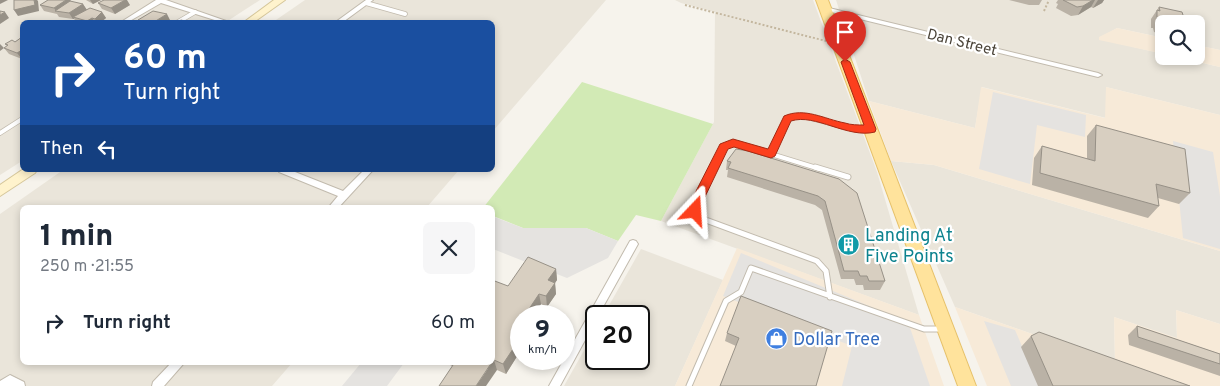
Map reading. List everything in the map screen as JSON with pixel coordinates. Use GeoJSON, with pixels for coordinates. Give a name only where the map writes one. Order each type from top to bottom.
{"type":"FeatureCollection","features":[{"type":"Feature","properties":{"kind":"main road"},"geometry":{"type":"LineString","coordinates":[[251,20],[280,0]]}},
{"type":"Feature","properties":{"kind":"main road"},"geometry":{"type":"LineString","coordinates":[[824,4],[967,386]]}},
{"type":"Feature","properties":{"kind":"main road"},"geometry":{"type":"LineString","coordinates":[[0,191],[28,172]]}},
{"type":"Feature","properties":{"kind":"street"},"geometry":{"type":"LineString","coordinates":[[127,20],[161,0],[220,20]]}},
{"type":"Feature","properties":{"kind":"street"},"geometry":{"type":"LineString","coordinates":[[343,20],[368,1]]}},
{"type":"Feature","properties":{"kind":"street","name":"Dan Street"},"geometry":{"type":"LineString","coordinates":[[824,4],[1098,75]]}},
{"type":"Feature","properties":{"kind":"street"},"geometry":{"type":"LineString","coordinates":[[287,172],[344,195]]}},
{"type":"Feature","properties":{"kind":"street"},"geometry":{"type":"LineString","coordinates":[[335,205],[368,172]]}},
{"type":"Feature","properties":{"kind":"street"},"geometry":{"type":"LineString","coordinates":[[554,386],[633,244]]}},
{"type":"Feature","properties":{"kind":"street"},"geometry":{"type":"LineString","coordinates":[[157,386],[177,365]]}},
{"type":"Feature","properties":{"kind":"street"},"geometry":{"type":"LineString","coordinates":[[2,386],[10,380],[20,386]]}},
{"type":"Feature","properties":{"kind":"lane"},"geometry":{"type":"LineString","coordinates":[[368,1],[405,14]]}},
{"type":"Feature","properties":{"kind":"lane"},"geometry":{"type":"LineString","coordinates":[[181,20],[195,12]]}},
{"type":"Feature","properties":{"kind":"lane"},"geometry":{"type":"LineString","coordinates":[[771,154],[787,119],[792,116],[803,116],[846,127],[871,129]]}},
{"type":"Feature","properties":{"kind":"lane"},"geometry":{"type":"LineString","coordinates":[[0,133],[20,120]]}},
{"type":"Feature","properties":{"kind":"lane"},"geometry":{"type":"LineString","coordinates":[[830,297],[826,271],[817,261],[703,219],[695,211],[696,203],[724,147],[733,143],[848,177]]}},
{"type":"Feature","properties":{"kind":"lane"},"geometry":{"type":"LineString","coordinates":[[689,386],[726,301],[741,292],[751,268],[924,329],[946,329]]}},
{"type":"Feature","properties":{"kind":"path"},"geometry":{"type":"LineString","coordinates":[[1044,11],[1049,0]]}},
{"type":"Feature","properties":{"kind":"path"},"geometry":{"type":"LineString","coordinates":[[686,5],[839,44]]}},
{"type":"Feature","properties":{"kind":"shaded area"},"geometry":{"type":"Polygon","coordinates":[[[0,0],[260,0],[229,20],[20,20],[20,162],[0,175],[0,0]]]}},
{"type":"Feature","properties":{"kind":"shaded area"},"geometry":{"type":"Polygon","coordinates":[[[305,0],[606,0],[495,129],[495,20],[276,20],[305,0]]]}},
{"type":"Feature","properties":{"kind":"shaded area"},"geometry":{"type":"Polygon","coordinates":[[[675,0],[813,0],[877,172],[919,315],[661,221],[714,122],[715,12],[675,0]]]}},
{"type":"Feature","properties":{"kind":"shaded area"},"geometry":{"type":"Polygon","coordinates":[[[836,0],[1220,0],[1220,50],[1205,47],[1205,15],[1155,15],[1155,36],[1117,28],[1099,39],[1155,52],[1155,65],[1205,64],[1220,67],[1220,115],[1106,87],[1106,118],[982,87],[975,128],[869,101],[836,0]]]}},
{"type":"Feature","properties":{"kind":"shaded area"},"geometry":{"type":"Polygon","coordinates":[[[1117,28],[1155,36],[1155,52],[1099,40],[1099,37],[1117,28]]]}},
{"type":"Feature","properties":{"kind":"shaded area"},"geometry":{"type":"Polygon","coordinates":[[[1205,47],[1220,50],[1220,67],[1205,64],[1205,47]]]}},
{"type":"Feature","properties":{"kind":"shaded area"},"geometry":{"type":"Polygon","coordinates":[[[981,87],[1105,118],[1106,87],[1220,115],[1220,251],[934,165],[891,161],[869,101],[975,128],[981,87]]]}},
{"type":"Feature","properties":{"kind":"shaded area"},"geometry":{"type":"Polygon","coordinates":[[[993,92],[1086,115],[1085,137],[1037,125],[1030,184],[979,169],[993,92]]]}},
{"type":"Feature","properties":{"kind":"shaded area"},"geometry":{"type":"Polygon","coordinates":[[[1173,141],[1213,152],[1220,196],[1220,249],[1183,238],[1173,141]]]}},
{"type":"Feature","properties":{"kind":"shaded area"},"geometry":{"type":"Polygon","coordinates":[[[891,161],[934,165],[1220,251],[1220,324],[1176,310],[1177,338],[1114,317],[1115,363],[955,307],[891,161]]]}},
{"type":"Feature","properties":{"kind":"shaded area"},"geometry":{"type":"Polygon","coordinates":[[[60,172],[457,172],[429,205],[20,205],[20,365],[290,365],[272,386],[0,386],[0,214],[60,172]]]}},
{"type":"Feature","properties":{"kind":"shaded area"},"geometry":{"type":"Polygon","coordinates":[[[495,217],[523,228],[586,228],[618,241],[608,258],[567,278],[495,250],[495,217]]]}},
{"type":"Feature","properties":{"kind":"shaded area"},"geometry":{"type":"Polygon","coordinates":[[[737,248],[919,315],[944,386],[675,386],[737,248]]]}},
{"type":"Feature","properties":{"kind":"shaded area"},"geometry":{"type":"Polygon","coordinates":[[[641,249],[723,280],[675,386],[564,386],[573,370],[575,370],[575,366],[585,349],[585,370],[650,370],[650,305],[609,305],[641,249]]]}},
{"type":"Feature","properties":{"kind":"shaded area"},"geometry":{"type":"Polygon","coordinates":[[[741,253],[908,322],[930,386],[842,386],[852,346],[723,296],[741,253]]]}},
{"type":"Feature","properties":{"kind":"shaded area"},"geometry":{"type":"Polygon","coordinates":[[[955,307],[1115,363],[1114,317],[1177,338],[1176,310],[1220,324],[1220,386],[987,386],[955,307]]]}},
{"type":"Feature","properties":{"kind":"shaded area"},"geometry":{"type":"Polygon","coordinates":[[[984,321],[1015,330],[1039,386],[1011,386],[984,321]]]}},
{"type":"Feature","properties":{"kind":"shaded area"},"geometry":{"type":"Polygon","coordinates":[[[359,365],[403,365],[387,386],[342,386],[359,365]]]}},
{"type":"Feature","properties":{"kind":"green space"},"geometry":{"type":"Polygon","coordinates":[[[582,82],[713,124],[661,221],[636,215],[618,241],[586,228],[523,228],[495,217],[495,205],[485,205],[582,82]]]}},
{"type":"Feature","properties":{"kind":"building"},"geometry":{"type":"Polygon","coordinates":[[[14,0],[34,0],[35,5],[14,10],[14,0]]]}},
{"type":"Feature","properties":{"kind":"building"},"geometry":{"type":"Polygon","coordinates":[[[48,0],[66,0],[54,8],[40,5],[48,0]]]}},
{"type":"Feature","properties":{"kind":"building"},"geometry":{"type":"Polygon","coordinates":[[[104,0],[125,0],[111,8],[98,3],[104,0]]]}},
{"type":"Feature","properties":{"kind":"building"},"geometry":{"type":"Polygon","coordinates":[[[1063,0],[1093,0],[1077,7],[1063,0]]]}},
{"type":"Feature","properties":{"kind":"building"},"geometry":{"type":"Polygon","coordinates":[[[70,1],[83,4],[69,13],[55,11],[70,1]]]}},
{"type":"Feature","properties":{"kind":"building"},"geometry":{"type":"Polygon","coordinates":[[[1159,7],[1182,12],[1183,15],[1157,15],[1157,10],[1160,11],[1159,7]]]}},
{"type":"Feature","properties":{"kind":"building"},"geometry":{"type":"Polygon","coordinates":[[[90,8],[102,12],[95,19],[84,20],[73,17],[90,8]]]}},
{"type":"Feature","properties":{"kind":"building"},"geometry":{"type":"Polygon","coordinates":[[[153,11],[167,14],[157,20],[138,20],[153,11]]]}},
{"type":"Feature","properties":{"kind":"building"},"geometry":{"type":"Polygon","coordinates":[[[20,38],[20,51],[17,53],[4,48],[8,45],[5,44],[12,40],[15,42],[20,38]]]}},
{"type":"Feature","properties":{"kind":"building"},"geometry":{"type":"Polygon","coordinates":[[[1096,125],[1185,149],[1190,193],[1156,184],[1159,206],[1040,173],[1042,146],[1095,161],[1096,125]]]}},
{"type":"Feature","properties":{"kind":"building","name":"Landing At Five Points"},"geometry":{"type":"Polygon","coordinates":[[[736,149],[839,179],[857,193],[885,281],[869,281],[867,276],[860,276],[858,271],[844,271],[825,201],[818,196],[728,168],[731,162],[727,161],[736,149]]]}},
{"type":"Feature","properties":{"kind":"building"},"geometry":{"type":"Polygon","coordinates":[[[528,257],[556,269],[548,280],[555,283],[546,296],[539,294],[532,305],[510,305],[510,354],[503,364],[495,360],[495,281],[508,286],[528,257]]]}},
{"type":"Feature","properties":{"kind":"building"},"geometry":{"type":"Polygon","coordinates":[[[741,296],[832,331],[816,386],[720,386],[739,338],[727,333],[741,296]]]}},
{"type":"Feature","properties":{"kind":"building"},"geometry":{"type":"Polygon","coordinates":[[[1137,326],[1220,354],[1220,364],[1138,337],[1137,326]]]}},
{"type":"Feature","properties":{"kind":"building"},"geometry":{"type":"Polygon","coordinates":[[[1039,332],[1190,386],[1053,386],[1031,336],[1039,332]]]}},
{"type":"Feature","properties":{"kind":"building"},"geometry":{"type":"Polygon","coordinates":[[[453,365],[490,365],[476,386],[439,386],[453,365]]]}},
{"type":"Feature","properties":{"kind":"place","name":"Landing At Five Points"},"geometry":{"type":"Point","coordinates":[849,245]}},
{"type":"Feature","properties":{"kind":"place","name":"Dollar Tree"},"geometry":{"type":"Point","coordinates":[777,339]}},
{"type":"Feature","properties":{"kind":"route"},"geometry":{"type":"LineString","coordinates":[[695,211],[696,203],[724,147],[733,143],[771,154],[787,119],[792,116],[803,116],[846,127],[871,129],[845,62]]}}]}
